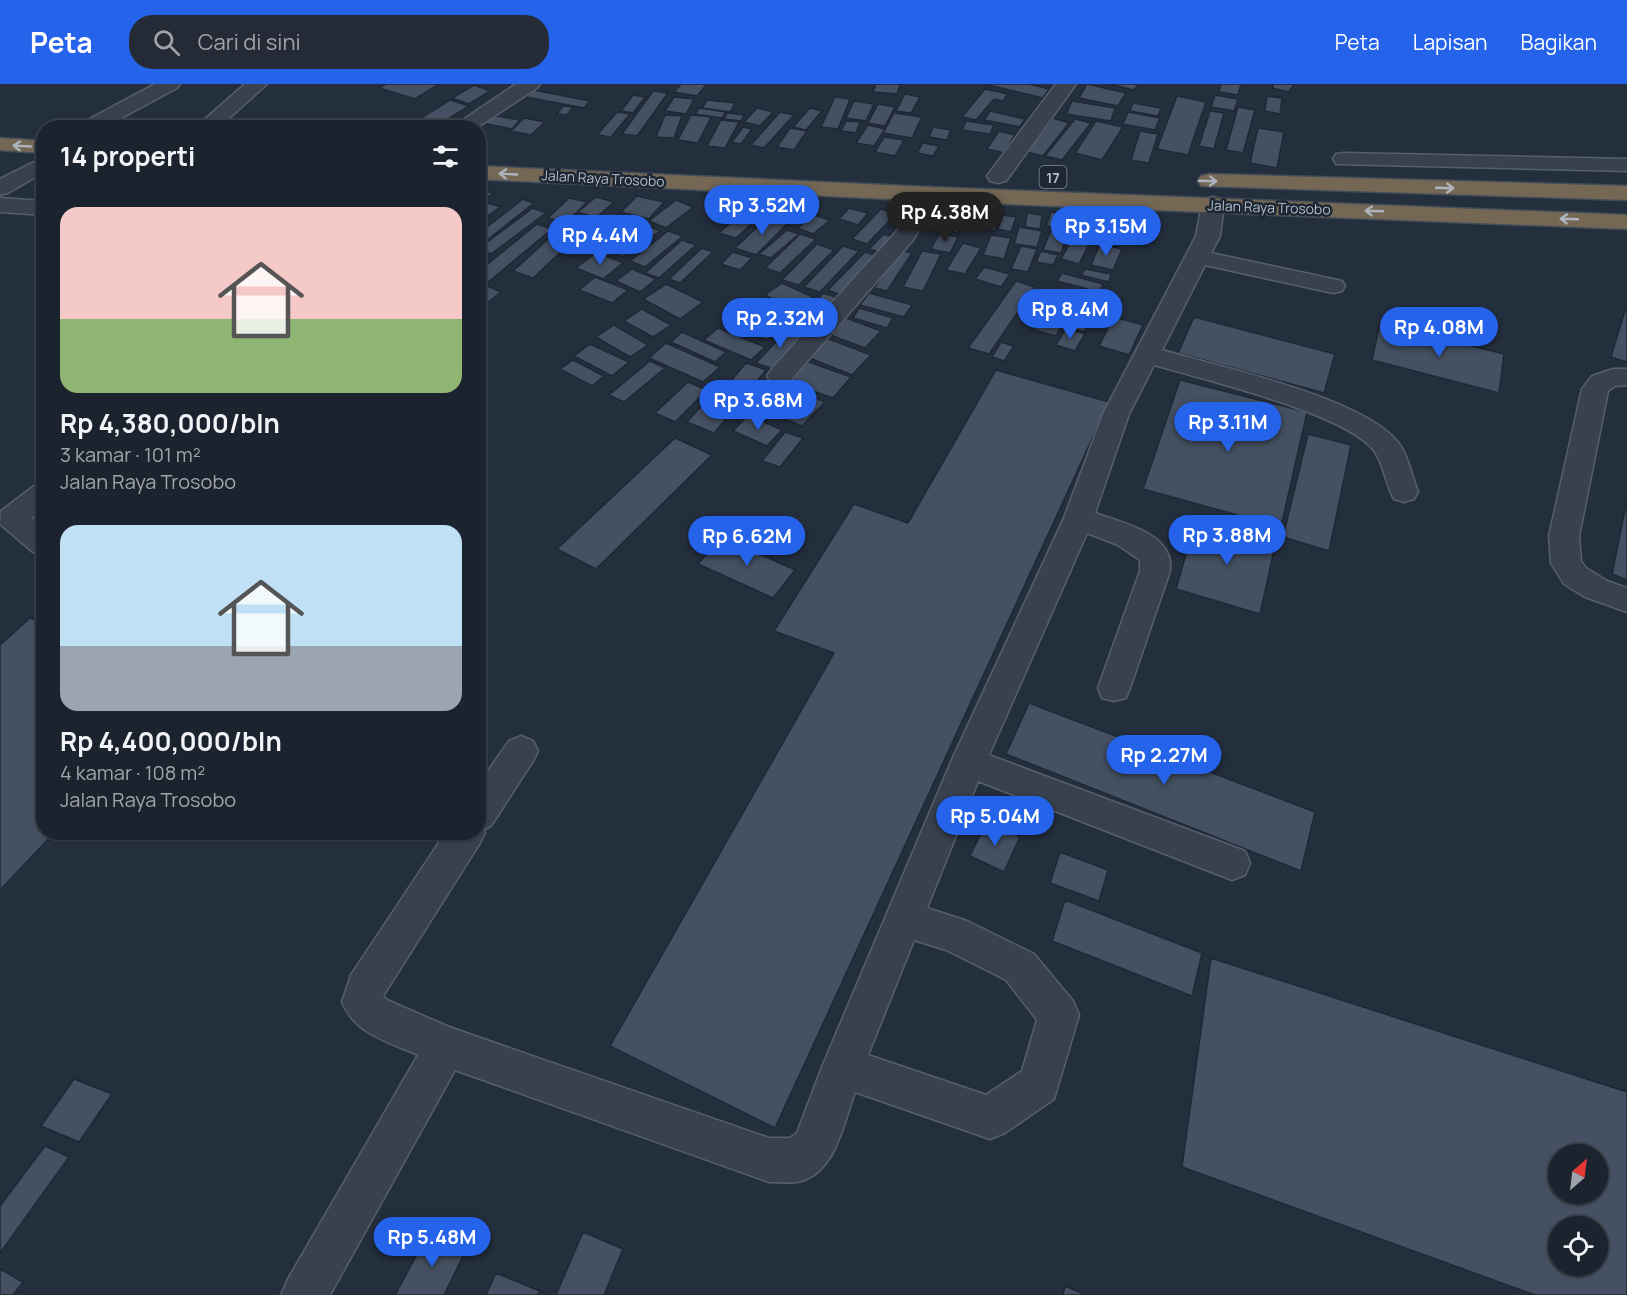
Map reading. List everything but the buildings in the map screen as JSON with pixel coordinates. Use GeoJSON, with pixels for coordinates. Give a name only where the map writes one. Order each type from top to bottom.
{"type":"FeatureCollection","features":[{"type":"Feature","properties":{"kind":"highway"},"geometry":{"type":"LineString","coordinates":[[0,126],[36,128]]}},
{"type":"Feature","properties":{"kind":"highway"},"geometry":{"type":"LineString","coordinates":[[0,144],[36,146]]}},
{"type":"Feature","properties":{"kind":"highway","name":"Jalan Raya Trosobo"},"geometry":{"type":"LineString","coordinates":[[486,152],[620,158]]}},
{"type":"Feature","properties":{"kind":"highway","name":"Jalan Raya Trosobo"},"geometry":{"type":"LineString","coordinates":[[486,172],[929,194],[1627,222]]}},
{"type":"Feature","properties":{"kind":"highway","name":"17"},"geometry":{"type":"LineString","coordinates":[[974,175],[1022,176]]}},
{"type":"Feature","properties":{"kind":"highway","name":"Jalan Raya Trosobo"},"geometry":{"type":"LineString","coordinates":[[1188,181],[1627,193]]}},
{"type":"Feature","properties":{"kind":"street"},"geometry":{"type":"LineString","coordinates":[[102,120],[170,84]]}},
{"type":"Feature","properties":{"kind":"street"},"geometry":{"type":"LineString","coordinates":[[214,120],[256,84]]}},
{"type":"Feature","properties":{"kind":"street"},"geometry":{"type":"LineString","coordinates":[[474,120],[530,84]]}},
{"type":"Feature","properties":{"kind":"street"},"geometry":{"type":"LineString","coordinates":[[998,176],[1066,84]]}},
{"type":"Feature","properties":{"kind":"street"},"geometry":{"type":"LineString","coordinates":[[1344,159],[1627,165]]}},
{"type":"Feature","properties":{"kind":"street"},"geometry":{"type":"LineString","coordinates":[[0,188],[36,168]]}},
{"type":"Feature","properties":{"kind":"street"},"geometry":{"type":"LineString","coordinates":[[780,376],[905,235],[929,194]]}},
{"type":"Feature","properties":{"kind":"street"},"geometry":{"type":"LineString","coordinates":[[462,840],[365,988],[362,1002],[373,1014],[446,1046],[769,1160],[797,1160],[813,1148],[843,1066],[968,762],[1079,518],[1116,414],[1208,236],[1213,204]]}},
{"type":"Feature","properties":{"kind":"street"},"geometry":{"type":"LineString","coordinates":[[0,205],[36,207]]}},
{"type":"Feature","properties":{"kind":"street"},"geometry":{"type":"LineString","coordinates":[[1199,257],[1333,286]]}},
{"type":"Feature","properties":{"kind":"street"},"geometry":{"type":"LineString","coordinates":[[1147,354],[1309,402],[1358,424],[1387,447],[1404,492]]}},
{"type":"Feature","properties":{"kind":"street"},"geometry":{"type":"LineString","coordinates":[[1627,377],[1611,377],[1600,382],[1594,389],[1564,536],[1566,562],[1575,576],[1596,590],[1627,600]]}},
{"type":"Feature","properties":{"kind":"street"},"geometry":{"type":"LineString","coordinates":[[36,499],[11,518],[36,538]]}},
{"type":"Feature","properties":{"kind":"street"},"geometry":{"type":"LineString","coordinates":[[1079,518],[1138,543],[1152,552],[1156,560],[1155,571],[1114,688]]}},
{"type":"Feature","properties":{"kind":"street"},"geometry":{"type":"LineString","coordinates":[[486,803],[521,751]]}},
{"type":"Feature","properties":{"kind":"street"},"geometry":{"type":"LineString","coordinates":[[968,762],[1232,863]]}},
{"type":"Feature","properties":{"kind":"street"},"geometry":{"type":"LineString","coordinates":[[843,1066],[990,1118],[1039,1084],[1059,1015],[1020,967],[953,934],[903,919]]}},
{"type":"Feature","properties":{"kind":"street"},"geometry":{"type":"LineString","coordinates":[[304,1295],[446,1046]]}}]}
